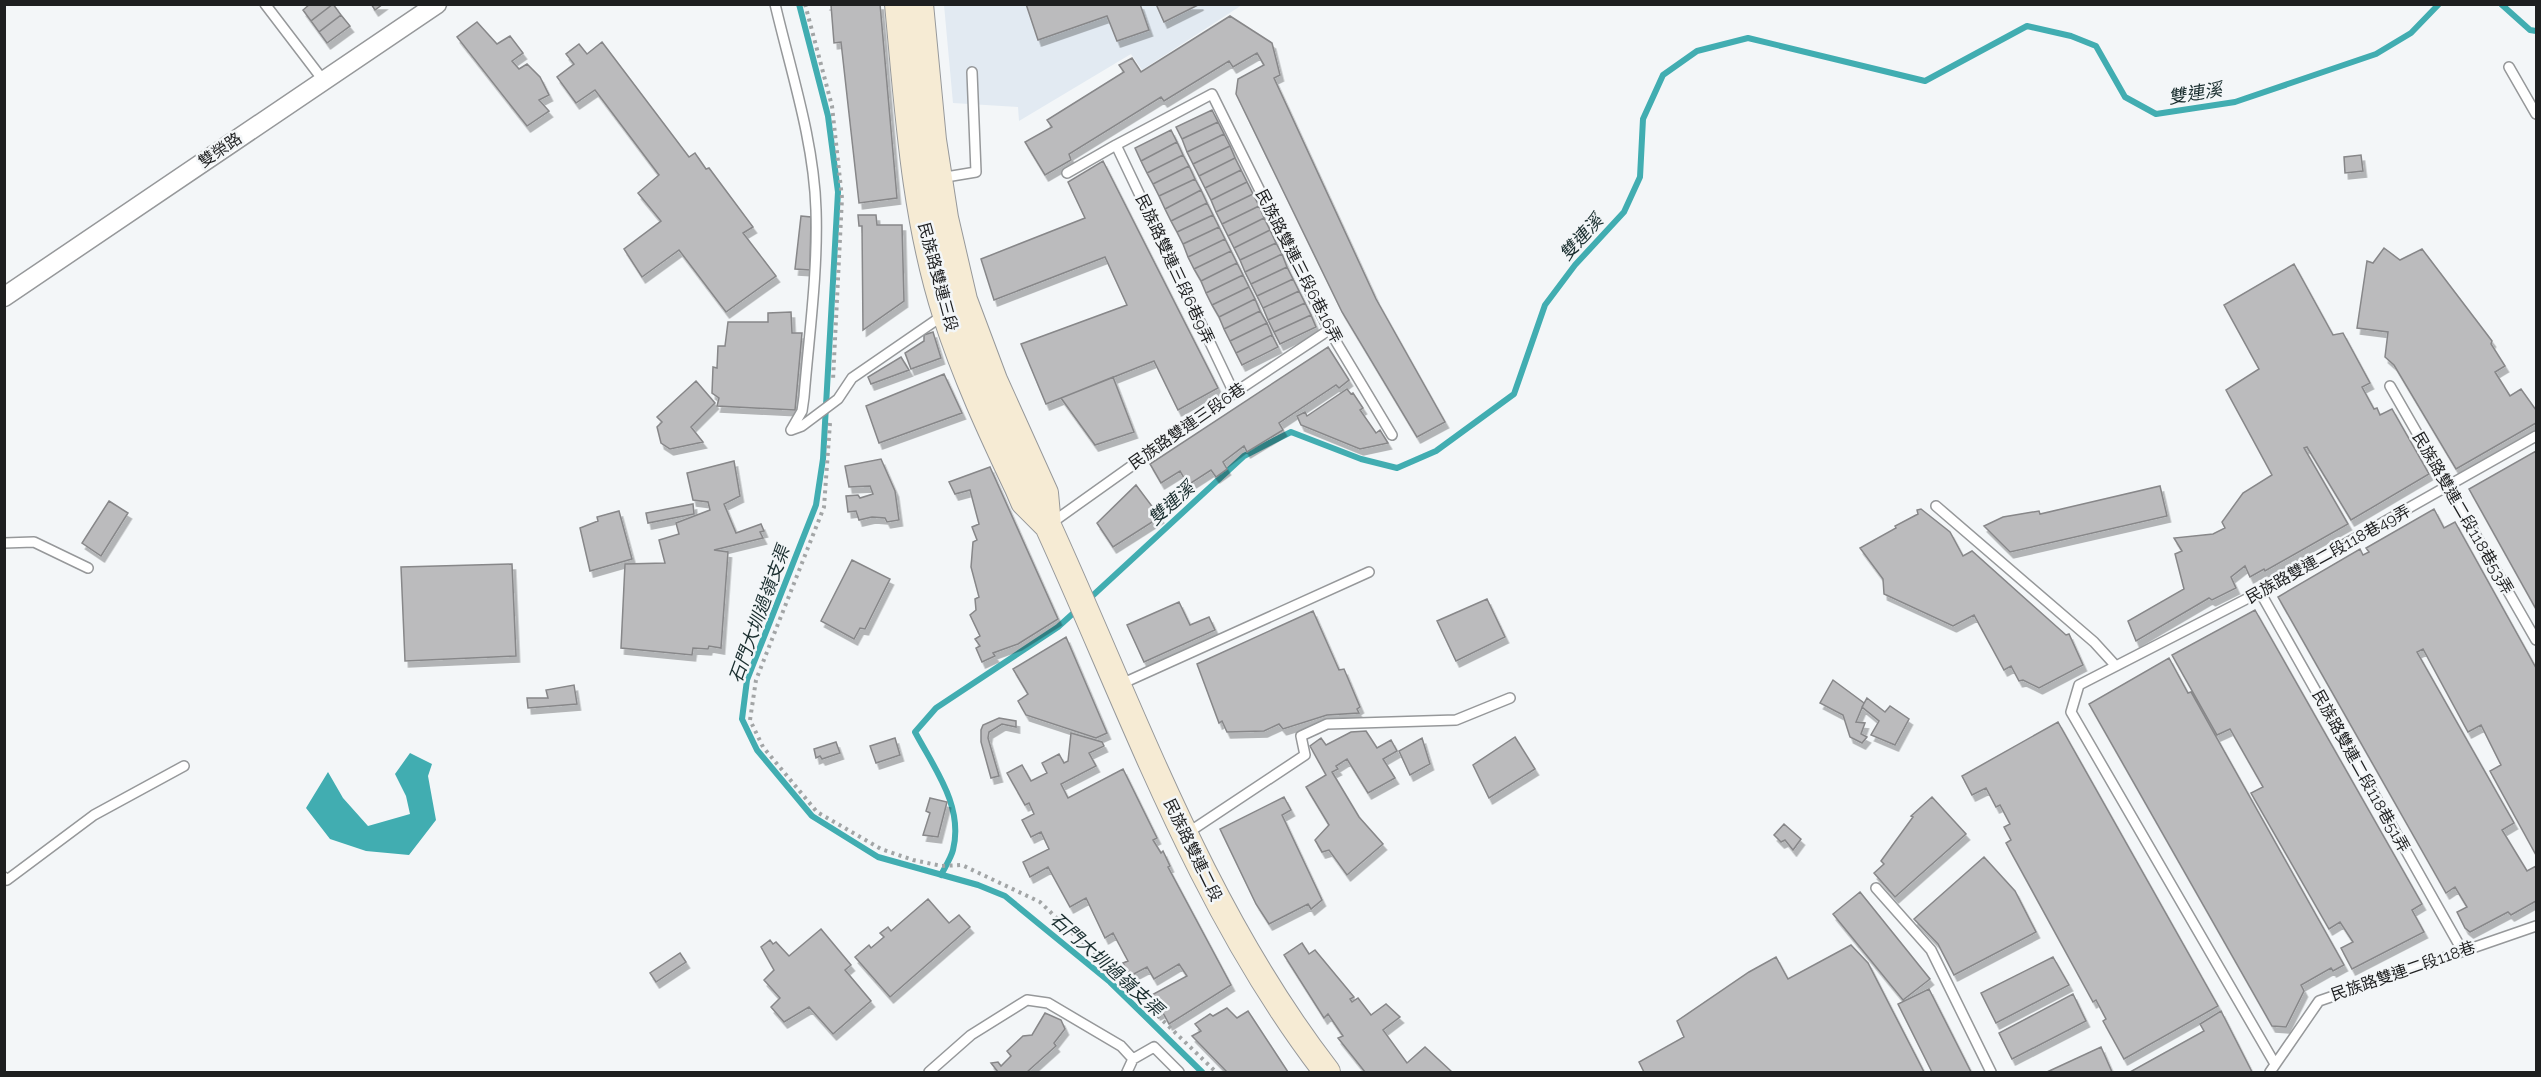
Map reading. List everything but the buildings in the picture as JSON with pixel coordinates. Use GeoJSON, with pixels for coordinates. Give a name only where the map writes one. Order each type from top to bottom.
{"type":"FeatureCollection","features":[{"type":"Feature","properties":{"kind":"main road","name":"民族路雙連三段"},"geometry":{"type":"LineString","coordinates":[[898,4],[928,180],[954,307],[994,380],[1045,493],[1048,526],[1083,601]]}},
{"type":"Feature","properties":{"kind":"main road","name":"民族路雙連三段"},"geometry":{"type":"LineString","coordinates":[[920,4],[928,180]]}},
{"type":"Feature","properties":{"kind":"main road","name":"民族路雙連二段"},"geometry":{"type":"LineString","coordinates":[[1083,601],[1184,835],[1237,939],[1305,1043],[1327,1072]]}},
{"type":"Feature","properties":{"kind":"street","name":"雙榮路"},"geometry":{"type":"LineString","coordinates":[[4,297],[437,4]]}},
{"type":"Feature","properties":{"kind":"lane"},"geometry":{"type":"LineString","coordinates":[[265,4],[323,80]]}},
{"type":"Feature","properties":{"kind":"lane"},"geometry":{"type":"LineString","coordinates":[[775,4],[812,164],[816,209],[816,248],[804,397],[802,411],[791,430],[802,426],[832,404],[852,378],[954,307]]}},
{"type":"Feature","properties":{"kind":"lane"},"geometry":{"type":"LineString","coordinates":[[2509,67],[2536,114]]}},
{"type":"Feature","properties":{"kind":"lane"},"geometry":{"type":"LineString","coordinates":[[928,180],[976,172],[972,72]]}},
{"type":"Feature","properties":{"kind":"lane","name":"民族路雙連三段6巷16弄"},"geometry":{"type":"LineString","coordinates":[[1116,145],[1212,94],[1329,330],[1392,435]]}},
{"type":"Feature","properties":{"kind":"lane"},"geometry":{"type":"LineString","coordinates":[[1067,173],[1116,145]]}},
{"type":"Feature","properties":{"kind":"lane","name":"民族路雙連三段6巷9弄"},"geometry":{"type":"LineString","coordinates":[[1116,145],[1234,393]]}},
{"type":"Feature","properties":{"kind":"lane","name":"民族路雙連三段6巷"},"geometry":{"type":"LineString","coordinates":[[1048,526],[1234,393],[1329,330]]}},
{"type":"Feature","properties":{"kind":"lane","name":"民族路雙連二段118巷53弄"},"geometry":{"type":"LineString","coordinates":[[2390,386],[2536,640]]}},
{"type":"Feature","properties":{"kind":"lane","name":"民族路雙連二段118巷49弄"},"geometry":{"type":"LineString","coordinates":[[2272,1068],[2071,712],[2079,685],[2260,592],[2536,436]]}},
{"type":"Feature","properties":{"kind":"lane"},"geometry":{"type":"LineString","coordinates":[[1936,507],[2094,642],[2115,665]]}},
{"type":"Feature","properties":{"kind":"lane"},"geometry":{"type":"LineString","coordinates":[[4,543],[34,542],[88,568]]}},
{"type":"Feature","properties":{"kind":"lane"},"geometry":{"type":"LineString","coordinates":[[1119,685],[1370,572]]}},
{"type":"Feature","properties":{"kind":"lane","name":"民族路雙連二段118巷51弄"},"geometry":{"type":"LineString","coordinates":[[2260,592],[2462,950]]}},
{"type":"Feature","properties":{"kind":"lane"},"geometry":{"type":"LineString","coordinates":[[1184,835],[1305,755],[1301,736],[1327,724],[1456,720],[1510,698]]}},
{"type":"Feature","properties":{"kind":"lane"},"geometry":{"type":"LineString","coordinates":[[4,877],[7,880],[94,815],[184,766]]}},
{"type":"Feature","properties":{"kind":"lane"},"geometry":{"type":"LineString","coordinates":[[1876,888],[1931,950],[1991,1072]]}},
{"type":"Feature","properties":{"kind":"lane","name":"民族路雙連二段118巷"},"geometry":{"type":"LineString","coordinates":[[2272,1068],[2319,1001],[2536,926]]}},
{"type":"Feature","properties":{"kind":"lane"},"geometry":{"type":"LineString","coordinates":[[929,1072],[971,1035],[1027,1000],[1048,1003],[1121,1046],[1133,1059]]}},
{"type":"Feature","properties":{"kind":"lane"},"geometry":{"type":"LineString","coordinates":[[1127,1072],[1133,1059],[1154,1047],[1179,1072]]}},
{"type":"Feature","properties":{"kind":"path"},"geometry":{"type":"LineString","coordinates":[[832,404],[824,507],[756,680],[750,720],[763,747],[817,812],[881,849],[913,860],[942,866],[962,865],[1040,902],[1216,1072]]}},
{"type":"Feature","properties":{"kind":"shaded area"},"geometry":{"type":"Polygon","coordinates":[[[944,5],[1242,5],[1142,70],[1131,54],[1019,121],[1018,107],[953,103],[944,5]]]}},
{"type":"Feature","properties":{"kind":"water"},"geometry":{"type":"Polygon","coordinates":[[[410,753],[432,764],[428,776],[436,820],[409,855],[366,851],[330,839],[306,808],[328,772],[343,798],[368,826],[410,814],[406,796],[395,774],[410,753]]]}},
{"type":"Feature","properties":{"kind":"waterway","name":"石門大圳過嶺支渠"},"geometry":{"type":"LineString","coordinates":[[799,4],[828,116],[838,192],[823,459],[816,505],[747,680],[742,719],[757,750],[812,816],[878,857],[978,885],[1005,896],[1110,982],[1202,1072]]}},
{"type":"Feature","properties":{"kind":"waterway","name":"雙連溪"},"geometry":{"type":"LineString","coordinates":[[1089,599],[1244,456],[1291,432],[1361,459],[1397,468],[1436,451],[1514,394],[1545,305],[1575,265],[1624,212],[1640,177],[1643,119],[1663,75],[1697,51],[1748,38],[1925,81],[2027,26],[2071,36],[2096,46],[2125,97],[2156,114],[2235,102],[2376,54],[2411,33],[2439,4]]}},
{"type":"Feature","properties":{"kind":"waterway","name":"雙連溪"},"geometry":{"type":"LineString","coordinates":[[2501,4],[2530,30],[2536,31]]}},
{"type":"Feature","properties":{"kind":"waterway","name":"雙連溪"},"geometry":{"type":"LineString","coordinates":[[941,875],[953,850],[954,818],[945,788],[915,732],[936,708],[1058,627],[1079,608]]}}]}
